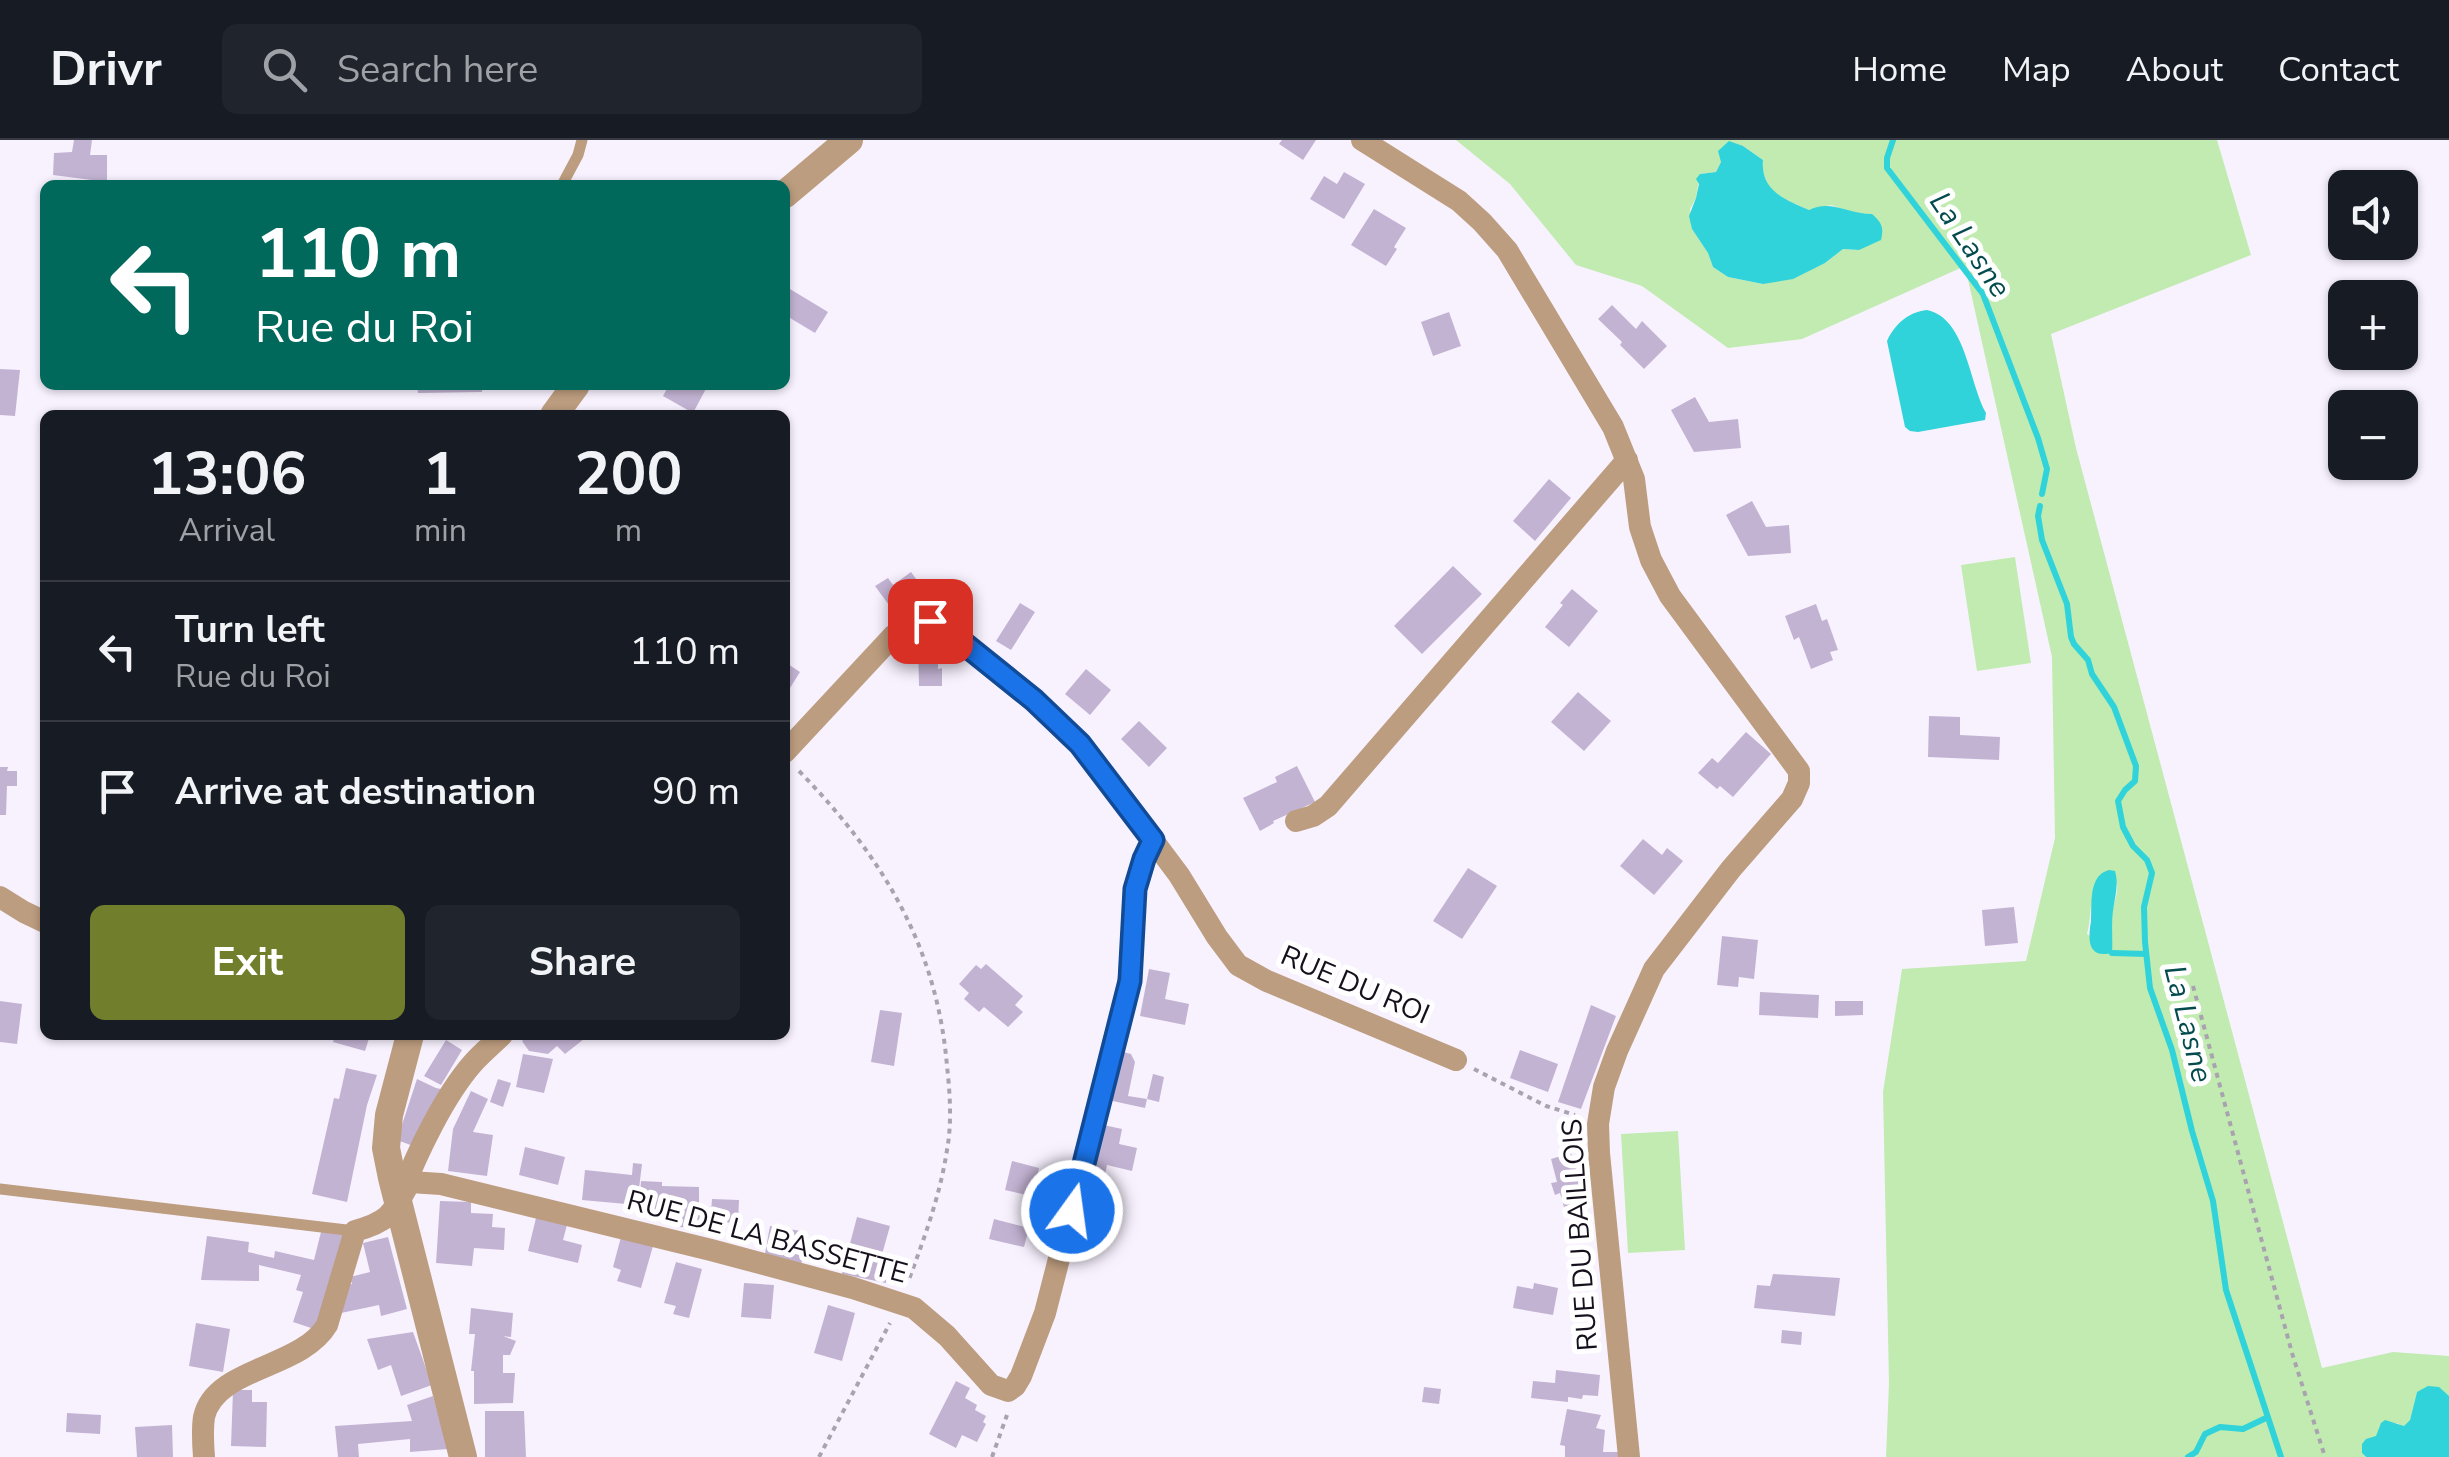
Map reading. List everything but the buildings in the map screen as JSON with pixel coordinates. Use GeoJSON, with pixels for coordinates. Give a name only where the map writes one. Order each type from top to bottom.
{"type":"FeatureCollection","features":[{"type":"Feature","properties":{"kind":"street"},"geometry":{"type":"LineString","coordinates":[[790,190],[849,140]]}},
{"type":"Feature","properties":{"kind":"street","name":"RUE DU BAILLOIS"},"geometry":{"type":"LineString","coordinates":[[1362,140],[1459,201],[1507,250],[1613,427],[1634,479],[1640,527],[1651,560],[1670,596],[1799,771],[1792,799],[1654,970],[1604,1087],[1598,1124],[1601,1173],[1630,1457]]}},
{"type":"Feature","properties":{"kind":"street"},"geometry":{"type":"LineString","coordinates":[[1296,821],[1328,806],[1627,460]]}},
{"type":"Feature","properties":{"kind":"street","name":"RUE DU ROI"},"geometry":{"type":"LineString","coordinates":[[792,762],[893,636],[916,622],[930,621],[942,626],[1034,700],[1080,744],[1179,875],[1238,965],[1267,982],[1456,1060]]}},
{"type":"Feature","properties":{"kind":"street"},"geometry":{"type":"LineString","coordinates":[[1008,1391],[1022,1376],[1063,1246],[1130,981],[1135,889],[1153,840]]}},
{"type":"Feature","properties":{"kind":"street"},"geometry":{"type":"LineString","coordinates":[[0,898],[40,919]]}},
{"type":"Feature","properties":{"kind":"street"},"geometry":{"type":"LineString","coordinates":[[409,1040],[388,1115],[386,1138],[392,1178],[463,1457]]}},
{"type":"Feature","properties":{"kind":"street"},"geometry":{"type":"LineString","coordinates":[[204,1457],[204,1415],[222,1389],[300,1351],[320,1336],[355,1230],[390,1216],[450,1094],[497,1040]]}},
{"type":"Feature","properties":{"kind":"street","name":"RUE DE LA BASSETTE"},"geometry":{"type":"LineString","coordinates":[[398,1202],[410,1182],[441,1184],[711,1250],[900,1303],[931,1320],[992,1385],[1008,1391]]}},
{"type":"Feature","properties":{"kind":"lane"},"geometry":{"type":"LineString","coordinates":[[565,180],[582,140]]}},
{"type":"Feature","properties":{"kind":"lane"},"geometry":{"type":"LineString","coordinates":[[0,1189],[355,1230]]}},
{"type":"Feature","properties":{"kind":"path"},"geometry":{"type":"LineString","coordinates":[[792,762],[874,859],[910,922],[930,970],[944,1029],[949,1089],[948,1148],[933,1213],[900,1303],[819,1457]]}},
{"type":"Feature","properties":{"kind":"path"},"geometry":{"type":"LineString","coordinates":[[2193,986],[2292,1353],[2325,1457]]}},
{"type":"Feature","properties":{"kind":"path"},"geometry":{"type":"LineString","coordinates":[[1456,1060],[1546,1106],[1598,1124]]}},
{"type":"Feature","properties":{"kind":"path"},"geometry":{"type":"LineString","coordinates":[[992,1457],[1010,1408],[1008,1391]]}},
{"type":"Feature","properties":{"kind":"green space"},"geometry":{"type":"Polygon","coordinates":[[[1456,140],[2217,140],[2251,255],[2051,334],[2076,448],[2322,1368],[2393,1352],[2449,1356],[2449,1396],[2438,1387],[2417,1392],[2410,1420],[2404,1427],[2397,1423],[2376,1436],[2362,1453],[2366,1457],[1886,1457],[1889,1383],[1883,1092],[1902,969],[2026,961],[2055,838],[2052,657],[1965,266],[1802,339],[1728,348],[1642,286],[1576,265],[1510,184],[1456,140]],[[1743,146],[1721,162],[1716,172],[1700,174],[1690,209],[1692,229],[1713,267],[1728,277],[1763,284],[1825,263],[1843,249],[1859,250],[1872,214],[1856,214],[1831,205],[1809,210],[1777,196],[1768,186],[1763,160],[1743,146]],[[2117,883],[2093,898],[2087,934],[2112,952],[2112,914],[2117,883]]]}},
{"type":"Feature","properties":{"kind":"green space"},"geometry":{"type":"Polygon","coordinates":[[[2015,557],[2031,663],[1977,671],[1961,565],[2015,557]]]}},
{"type":"Feature","properties":{"kind":"green space"},"geometry":{"type":"Polygon","coordinates":[[[1678,1131],[1685,1250],[1628,1253],[1621,1134],[1678,1131]]]}},
{"type":"Feature","properties":{"kind":"water"},"geometry":{"type":"Polygon","coordinates":[[[1729,141],[1763,160],[1766,179],[1776,193],[1809,210],[1832,206],[1872,214],[1881,226],[1881,240],[1859,250],[1843,249],[1793,279],[1763,284],[1728,277],[1713,267],[1689,216],[1699,184],[1696,179],[1700,174],[1716,172],[1721,162],[1718,151],[1729,141]]]}},
{"type":"Feature","properties":{"kind":"water"},"geometry":{"type":"Polygon","coordinates":[[[1927,310],[1940,315],[1958,338],[1986,413],[1985,420],[1918,432],[1905,427],[1887,341],[1903,320],[1927,310]]]}},
{"type":"Feature","properties":{"kind":"water"},"geometry":{"type":"Polygon","coordinates":[[[2109,870],[2115,871],[2117,886],[2112,953],[2104,954],[2091,946],[2091,903],[2097,878],[2109,870]]]}},
{"type":"Feature","properties":{"kind":"water"},"geometry":{"type":"Polygon","coordinates":[[[2428,1386],[2439,1387],[2449,1396],[2449,1457],[2366,1457],[2362,1444],[2366,1439],[2376,1436],[2385,1420],[2404,1426],[2410,1420],[2417,1392],[2428,1386]]]}},
{"type":"Feature","properties":{"kind":"waterway","name":"La Lasne"},"geometry":{"type":"LineString","coordinates":[[1893,140],[1887,168],[1983,294],[2038,438],[2047,469],[2042,494]]}},
{"type":"Feature","properties":{"kind":"waterway","name":"La Lasne"},"geometry":{"type":"LineString","coordinates":[[2040,506],[2042,540],[2067,604],[2071,637],[2114,707],[2136,766],[2135,781],[2118,801],[2123,827],[2152,873],[2144,907],[2150,988],[2172,1050],[2213,1201],[2226,1290],[2281,1457]]}},
{"type":"Feature","properties":{"kind":"waterway"},"geometry":{"type":"LineString","coordinates":[[2112,953],[2146,954]]}},
{"type":"Feature","properties":{"kind":"waterway"},"geometry":{"type":"LineString","coordinates":[[2188,1457],[2196,1452],[2205,1434],[2220,1427],[2243,1429],[2268,1417]]}},
{"type":"Feature","properties":{"kind":"route"},"geometry":{"type":"LineString","coordinates":[[930,621],[942,626],[1034,700],[1080,744],[1153,840],[1135,889],[1130,981],[1072,1211]]}}]}
